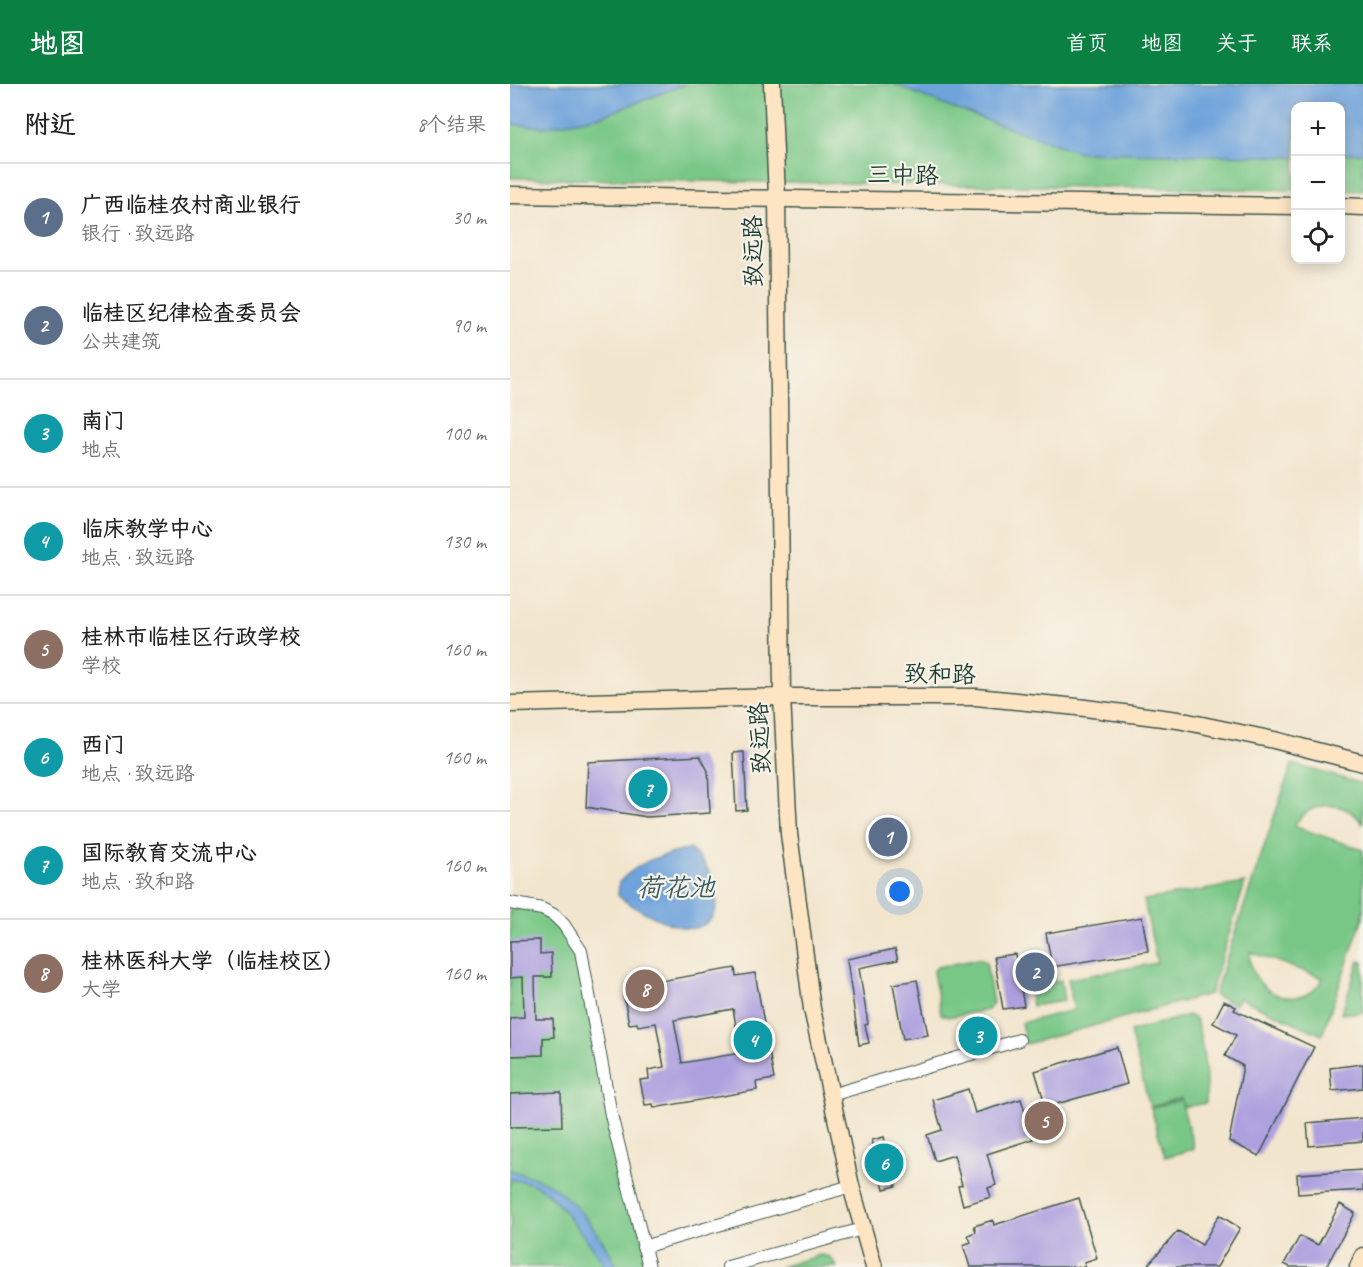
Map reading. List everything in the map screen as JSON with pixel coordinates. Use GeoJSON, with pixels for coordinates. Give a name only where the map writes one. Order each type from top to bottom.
{"type":"FeatureCollection","features":[{"type":"Feature","properties":{"kind":"main road","name":"致远路"},"geometry":{"type":"LineString","coordinates":[[772,84],[777,197],[782,697],[789,834],[812,1009],[851,1186],[874,1267]]}},
{"type":"Feature","properties":{"kind":"main road","name":"三中路"},"geometry":{"type":"LineString","coordinates":[[510,195],[1291,206]]}},
{"type":"Feature","properties":{"kind":"main road"},"geometry":{"type":"LineString","coordinates":[[1345,206],[1363,207]]}},
{"type":"Feature","properties":{"kind":"main road","name":"致和路"},"geometry":{"type":"LineString","coordinates":[[510,704],[782,697],[976,697],[1077,707],[1188,722],[1274,740],[1363,764]]}},
{"type":"Feature","properties":{"kind":"main road"},"geometry":{"type":"LineString","coordinates":[[1358,1267],[1363,1256]]}},
{"type":"Feature","properties":{"kind":"street"},"geometry":{"type":"LineString","coordinates":[[510,903],[528,906],[554,915],[564,925],[581,951],[611,1115],[649,1267]]}},
{"type":"Feature","properties":{"kind":"street"},"geometry":{"type":"LineString","coordinates":[[831,1095],[1019,1040]]}},
{"type":"Feature","properties":{"kind":"street"},"geometry":{"type":"LineString","coordinates":[[643,1247],[851,1186]]}},
{"type":"Feature","properties":{"kind":"street"},"geometry":{"type":"LineString","coordinates":[[728,1267],[862,1229]]}},
{"type":"Feature","properties":{"kind":"green space"},"geometry":{"type":"Polygon","coordinates":[[[510,84],[1363,84],[1363,191],[1345,190],[1345,102],[1291,102],[1291,190],[510,178],[510,84]]]}},
{"type":"Feature","properties":{"kind":"green space"},"geometry":{"type":"Polygon","coordinates":[[[1292,764],[1363,784],[1363,824],[1347,810],[1328,805],[1309,811],[1294,826],[1363,850],[1363,917],[1322,1035],[1239,998],[1235,1004],[1214,995],[1292,764]],[[1250,952],[1251,966],[1257,978],[1277,995],[1302,996],[1314,990],[1323,978],[1250,952]]]}},
{"type":"Feature","properties":{"kind":"green space"},"geometry":{"type":"Polygon","coordinates":[[[1245,883],[1210,994],[1026,1044],[1021,1023],[1074,1010],[1068,979],[1157,963],[1144,900],[1245,883]]]}},
{"type":"Feature","properties":{"kind":"green space"},"geometry":{"type":"Polygon","coordinates":[[[510,903],[542,909],[573,937],[649,1267],[510,1267],[510,903]]]}},
{"type":"Feature","properties":{"kind":"green space"},"geometry":{"type":"Polygon","coordinates":[[[979,959],[986,962],[993,1003],[988,1010],[948,1017],[941,1014],[933,972],[937,967],[979,959]]]}},
{"type":"Feature","properties":{"kind":"green space"},"geometry":{"type":"Polygon","coordinates":[[[1359,961],[1363,962],[1363,1012],[1341,1014],[1359,961]]]}},
{"type":"Feature","properties":{"kind":"green space"},"geometry":{"type":"Polygon","coordinates":[[[1061,980],[1064,1001],[1032,1006],[1029,985],[1061,980]]]}},
{"type":"Feature","properties":{"kind":"green space"},"geometry":{"type":"Polygon","coordinates":[[[1188,1015],[1196,1019],[1201,1040],[1206,1103],[1184,1107],[1181,1098],[1150,1107],[1130,1032],[1188,1015]]]}},
{"type":"Feature","properties":{"kind":"green space"},"geometry":{"type":"Polygon","coordinates":[[[1181,1100],[1194,1149],[1165,1157],[1151,1108],[1181,1100]]]}},
{"type":"Feature","properties":{"kind":"green space"},"geometry":{"type":"Polygon","coordinates":[[[820,1255],[830,1257],[837,1267],[780,1267],[820,1255]]]}},
{"type":"Feature","properties":{"kind":"water"},"geometry":{"type":"Polygon","coordinates":[[[510,84],[686,84],[602,116],[544,127],[510,124],[510,84]]]}},
{"type":"Feature","properties":{"kind":"water"},"geometry":{"type":"Polygon","coordinates":[[[894,84],[1363,84],[1363,153],[1345,154],[1345,102],[1291,102],[1291,157],[1079,152],[946,106],[894,84]]]}},
{"type":"Feature","properties":{"kind":"water","name":"荷花池"},"geometry":{"type":"Polygon","coordinates":[[[690,849],[708,870],[713,880],[717,900],[712,918],[705,924],[688,928],[667,923],[618,896],[619,882],[635,868],[660,856],[690,849]]]}},
{"type":"Feature","properties":{"kind":"water"},"geometry":{"type":"Polygon","coordinates":[[[510,1170],[543,1181],[572,1203],[590,1223],[617,1267],[604,1267],[592,1246],[556,1202],[541,1188],[522,1181],[510,1180],[510,1170]]]}},
{"type":"Feature","properties":{"kind":"building"},"geometry":{"type":"Polygon","coordinates":[[[744,752],[747,810],[736,811],[733,753],[744,752]]]}},
{"type":"Feature","properties":{"kind":"building"},"geometry":{"type":"Polygon","coordinates":[[[700,756],[708,771],[710,813],[647,817],[586,807],[588,762],[700,756]]]}},
{"type":"Feature","properties":{"kind":"building"},"geometry":{"type":"Polygon","coordinates":[[[1142,917],[1148,951],[1052,967],[1046,933],[1142,917]]]}},
{"type":"Feature","properties":{"kind":"building"},"geometry":{"type":"Polygon","coordinates":[[[540,940],[540,954],[551,953],[552,977],[535,977],[536,1019],[553,1019],[554,1037],[543,1038],[543,1055],[510,1056],[510,1018],[524,1017],[523,977],[510,978],[510,941],[540,940]]]}},
{"type":"Feature","properties":{"kind":"building"},"geometry":{"type":"Polygon","coordinates":[[[895,949],[898,960],[859,968],[869,1043],[859,1045],[847,959],[895,949]]]}},
{"type":"Feature","properties":{"kind":"building"},"geometry":{"type":"Polygon","coordinates":[[[1015,954],[1024,1006],[1003,1009],[994,957],[1015,954]]]}},
{"type":"Feature","properties":{"kind":"building"},"geometry":{"type":"Polygon","coordinates":[[[735,968],[736,976],[755,973],[774,1079],[756,1082],[757,1090],[654,1108],[653,1104],[645,1105],[640,1080],[649,1079],[648,1070],[664,1067],[656,1023],[638,1026],[637,1023],[629,1024],[624,997],[633,996],[631,986],[735,968]],[[733,1009],[674,1020],[682,1063],[741,1053],[733,1009]]]}},
{"type":"Feature","properties":{"kind":"building"},"geometry":{"type":"Polygon","coordinates":[[[917,980],[928,1035],[903,1039],[893,984],[917,980]]]}},
{"type":"Feature","properties":{"kind":"building"},"geometry":{"type":"Polygon","coordinates":[[[1224,1001],[1236,1007],[1234,1010],[1314,1047],[1259,1156],[1229,1141],[1243,1066],[1225,1056],[1236,1035],[1213,1023],[1224,1001]]]}},
{"type":"Feature","properties":{"kind":"building"},"geometry":{"type":"Polygon","coordinates":[[[995,1029],[996,1038],[961,1043],[960,1034],[995,1029]]]}},
{"type":"Feature","properties":{"kind":"building"},"geometry":{"type":"Polygon","coordinates":[[[1117,1047],[1127,1084],[1046,1107],[1035,1071],[1117,1047]]]}},
{"type":"Feature","properties":{"kind":"building"},"geometry":{"type":"Polygon","coordinates":[[[1363,1064],[1363,1088],[1332,1091],[1330,1068],[1363,1064]]]}},
{"type":"Feature","properties":{"kind":"building"},"geometry":{"type":"Polygon","coordinates":[[[968,1089],[975,1113],[1021,1099],[1033,1139],[987,1154],[996,1185],[988,1188],[991,1197],[963,1205],[958,1186],[962,1185],[954,1155],[935,1161],[927,1135],[942,1130],[933,1100],[968,1089]]]}},
{"type":"Feature","properties":{"kind":"building"},"geometry":{"type":"Polygon","coordinates":[[[561,1092],[562,1126],[510,1127],[510,1094],[561,1092]]]}},
{"type":"Feature","properties":{"kind":"building"},"geometry":{"type":"Polygon","coordinates":[[[1363,1118],[1363,1141],[1309,1146],[1307,1123],[1363,1118]]]}},
{"type":"Feature","properties":{"kind":"building"},"geometry":{"type":"Polygon","coordinates":[[[884,1137],[896,1186],[884,1189],[872,1140],[884,1137]]]}},
{"type":"Feature","properties":{"kind":"building"},"geometry":{"type":"Polygon","coordinates":[[[1363,1170],[1363,1190],[1298,1194],[1297,1174],[1363,1170]]]}},
{"type":"Feature","properties":{"kind":"building"},"geometry":{"type":"Polygon","coordinates":[[[1079,1198],[1097,1258],[1084,1262],[1085,1267],[970,1267],[963,1245],[971,1242],[968,1235],[976,1232],[974,1226],[993,1220],[994,1225],[1079,1198]]]}},
{"type":"Feature","properties":{"kind":"building"},"geometry":{"type":"Polygon","coordinates":[[[1340,1204],[1355,1213],[1326,1267],[1290,1267],[1284,1264],[1300,1236],[1318,1245],[1340,1204]]]}},
{"type":"Feature","properties":{"kind":"building"},"geometry":{"type":"Polygon","coordinates":[[[1219,1215],[1240,1228],[1217,1267],[1146,1267],[1178,1231],[1202,1245],[1219,1215]]]}},
{"type":"Feature","properties":{"kind":"place","name":"国际教育交流中心"},"geometry":{"type":"Point","coordinates":[648,789]}},
{"type":"Feature","properties":{"kind":"place","name":"广西临桂农村商业银行"},"geometry":{"type":"Point","coordinates":[888,837]}},
{"type":"Feature","properties":{"kind":"place","name":"临桂区纪律检查委员会"},"geometry":{"type":"Point","coordinates":[1035,972]}},
{"type":"Feature","properties":{"kind":"place","name":"桂林医科大学（临桂校区）"},"geometry":{"type":"Point","coordinates":[645,989]}},
{"type":"Feature","properties":{"kind":"place","name":"南门"},"geometry":{"type":"Point","coordinates":[978,1036]}},
{"type":"Feature","properties":{"kind":"place","name":"临床教学中心"},"geometry":{"type":"Point","coordinates":[753,1040]}},
{"type":"Feature","properties":{"kind":"place","name":"桂林市临桂区行政学校"},"geometry":{"type":"Point","coordinates":[1044,1121]}},
{"type":"Feature","properties":{"kind":"place","name":"西门"},"geometry":{"type":"Point","coordinates":[884,1163]}}]}
